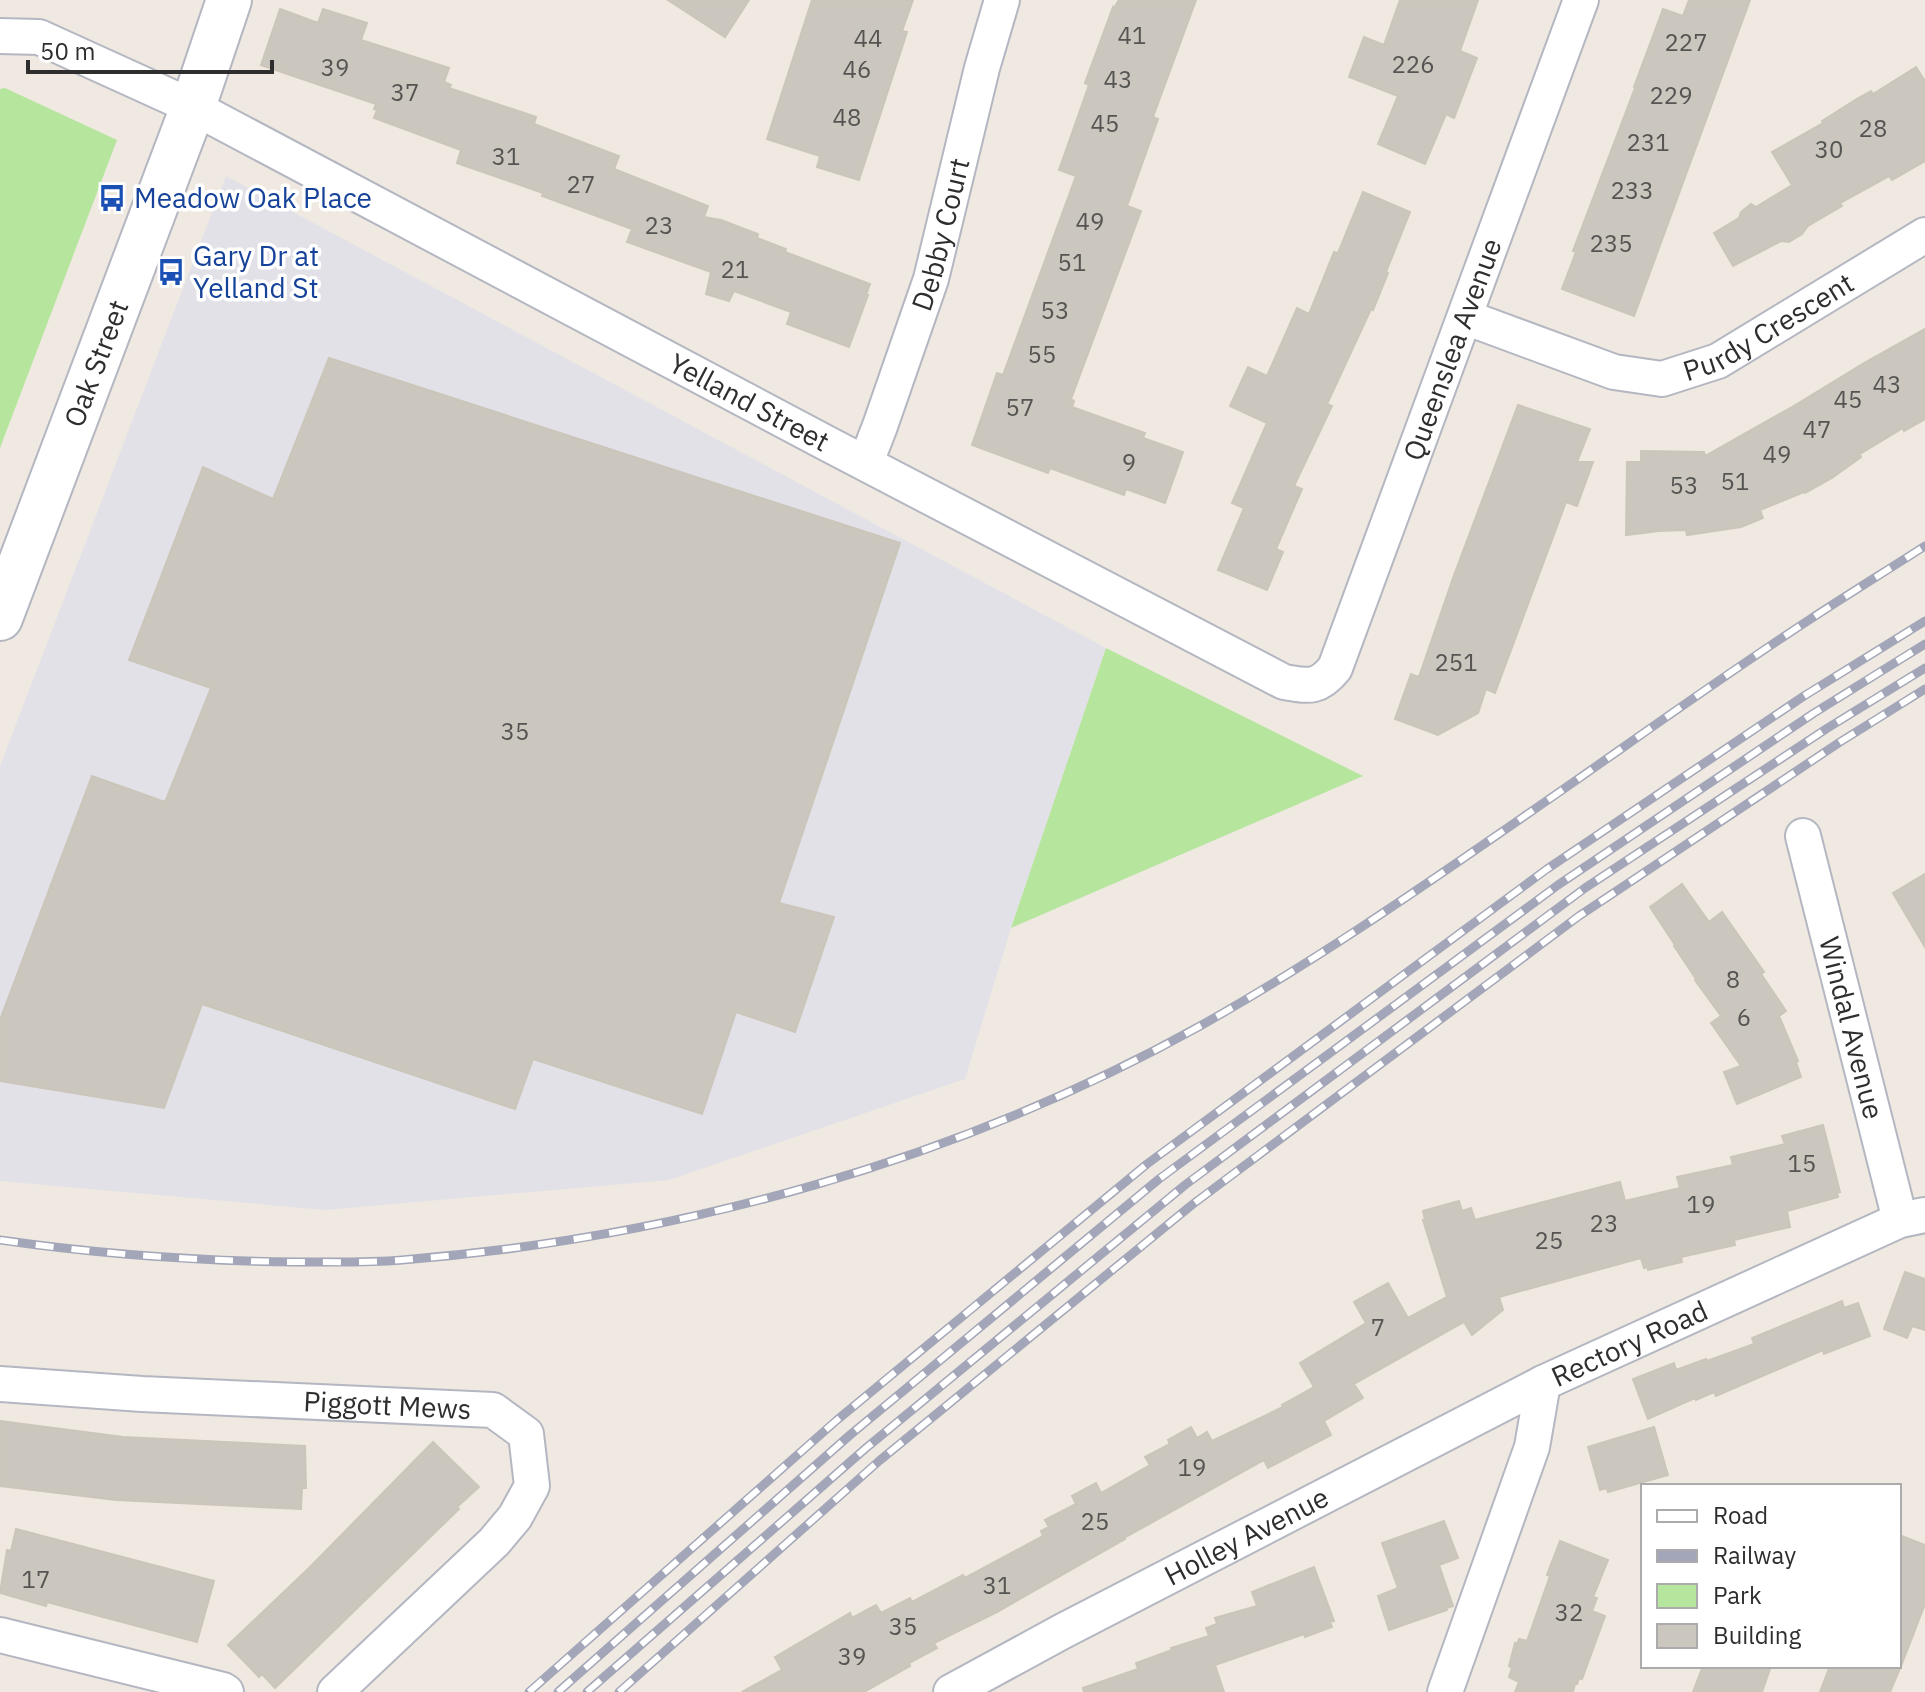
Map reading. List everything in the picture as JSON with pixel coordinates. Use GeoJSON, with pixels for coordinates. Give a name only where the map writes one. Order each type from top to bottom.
{"type":"FeatureCollection","features":[{"type":"Feature","properties":{"kind":"street","name":"Oak Street"},"geometry":{"type":"LineString","coordinates":[[0,618],[193,107],[229,0]]}},
{"type":"Feature","properties":{"kind":"street","name":"Debby Court"},"geometry":{"type":"LineString","coordinates":[[866,462],[931,279],[982,68],[1002,0]]}},
{"type":"Feature","properties":{"kind":"street","name":"Queenslea Avenue"},"geometry":{"type":"LineString","coordinates":[[1311,686],[1325,680],[1335,668],[1581,0]]}},
{"type":"Feature","properties":{"kind":"street"},"geometry":{"type":"LineString","coordinates":[[0,36],[39,37],[193,107]]}},
{"type":"Feature","properties":{"kind":"street","name":"Yelland Street"},"geometry":{"type":"LineString","coordinates":[[193,107],[1284,682],[1311,686]]}},
{"type":"Feature","properties":{"kind":"street","name":"Purdy Crescent"},"geometry":{"type":"LineString","coordinates":[[1465,317],[1614,372],[1662,379],[1718,361],[1925,235]]}},
{"type":"Feature","properties":{"kind":"street","name":"Windal Avenue"},"geometry":{"type":"LineString","coordinates":[[1803,836],[1912,1218]]}},
{"type":"Feature","properties":{"kind":"street","name":"Rectory Road"},"geometry":{"type":"LineString","coordinates":[[1445,1692],[1532,1447],[1543,1383],[1912,1218]]}},
{"type":"Feature","properties":{"kind":"street","name":"Holley Avenue"},"geometry":{"type":"LineString","coordinates":[[951,1692],[1543,1383]]}},
{"type":"Feature","properties":{"kind":"street","name":"Piggott Mews"},"geometry":{"type":"LineString","coordinates":[[0,1384],[142,1394],[493,1410],[526,1434],[532,1486],[515,1517],[494,1542],[335,1692]]}},
{"type":"Feature","properties":{"kind":"street"},"geometry":{"type":"LineString","coordinates":[[0,1635],[226,1692]]}},
{"type":"Feature","properties":{"kind":"shaded area"},"geometry":{"type":"Polygon","coordinates":[[[226,176],[1106,648],[1011,928],[965,1079],[669,1180],[325,1210],[0,1181],[0,766],[226,176]]]}},
{"type":"Feature","properties":{"kind":"green space"},"geometry":{"type":"Polygon","coordinates":[[[5,88],[117,140],[0,448],[0,89],[5,88]]]}},
{"type":"Feature","properties":{"kind":"green space"},"geometry":{"type":"Polygon","coordinates":[[[1106,648],[1363,776],[1011,928],[1106,648]]]}},
{"type":"Feature","properties":{"kind":"building"},"geometry":{"type":"Polygon","coordinates":[[[668,0],[749,0],[725,37],[668,0]]]}},
{"type":"Feature","properties":{"kind":"building"},"geometry":{"type":"Polygon","coordinates":[[[812,0],[913,0],[902,31],[907,32],[859,180],[817,167],[820,156],[767,139],[812,0]]]}},
{"type":"Feature","properties":{"kind":"building"},"geometry":{"type":"Polygon","coordinates":[[[1119,0],[1196,0],[1153,117],[1158,119],[1127,206],[1141,211],[1071,399],[1074,401],[1072,407],[1145,433],[1143,438],[1183,452],[1165,503],[1126,489],[1124,495],[1050,468],[1048,473],[972,445],[997,373],[1003,375],[1076,176],[1059,170],[1089,85],[1085,83],[1113,7],[1119,0]]]}},
{"type":"Feature","properties":{"kind":"building"},"geometry":{"type":"Polygon","coordinates":[[[1400,0],[1478,0],[1460,51],[1477,58],[1454,118],[1446,114],[1425,164],[1378,144],[1398,96],[1349,77],[1364,37],[1384,45],[1400,0]]]}},
{"type":"Feature","properties":{"kind":"building"},"geometry":{"type":"Polygon","coordinates":[[[1689,0],[1750,0],[1634,316],[1562,289],[1576,252],[1573,251],[1663,9],[1683,16],[1689,0]]]}},
{"type":"Feature","properties":{"kind":"building"},"geometry":{"type":"Polygon","coordinates":[[[280,9],[318,23],[323,9],[367,23],[361,40],[449,68],[444,82],[451,85],[449,88],[536,117],[534,124],[619,156],[614,169],[708,206],[704,217],[758,234],[757,238],[786,249],[785,252],[870,284],[849,347],[787,324],[791,312],[734,291],[729,301],[706,294],[711,272],[627,242],[632,229],[457,163],[461,150],[374,118],[376,104],[261,65],[280,9]]]}},
{"type":"Feature","properties":{"kind":"building"},"geometry":{"type":"Polygon","coordinates":[[[1916,67],[1925,81],[1925,161],[1892,180],[1889,176],[1840,203],[1842,206],[1808,226],[1789,242],[1781,241],[1733,266],[1714,233],[1739,218],[1751,204],[1756,207],[1792,185],[1772,152],[1823,123],[1855,100],[1871,91],[1873,94],[1916,67]]]}},
{"type":"Feature","properties":{"kind":"building"},"geometry":{"type":"Polygon","coordinates":[[[1363,192],[1410,212],[1373,310],[1327,404],[1332,406],[1294,486],[1302,489],[1276,549],[1283,552],[1267,590],[1218,570],[1244,508],[1232,503],[1267,423],[1230,406],[1248,367],[1267,376],[1297,308],[1309,314],[1363,192]]]}},
{"type":"Feature","properties":{"kind":"building"},"geometry":{"type":"Polygon","coordinates":[[[1925,329],[1925,419],[1904,431],[1903,428],[1860,454],[1861,457],[1832,478],[1805,493],[1760,510],[1763,518],[1741,527],[1687,535],[1686,530],[1626,535],[1627,462],[1641,462],[1641,451],[1704,452],[1705,456],[1925,329]]]}},
{"type":"Feature","properties":{"kind":"building"},"geometry":{"type":"Polygon","coordinates":[[[329,358],[900,543],[779,903],[834,917],[795,1032],[736,1012],[702,1114],[533,1059],[515,1109],[202,1004],[164,1108],[0,1081],[0,1020],[92,776],[165,802],[211,688],[129,660],[203,467],[273,499],[329,358]]]}},
{"type":"Feature","properties":{"kind":"building"},"geometry":{"type":"Polygon","coordinates":[[[1518,405],[1590,429],[1577,462],[1593,462],[1577,506],[1566,502],[1495,693],[1486,689],[1478,713],[1438,735],[1395,719],[1411,674],[1418,677],[1420,674],[1518,405]]]}},
{"type":"Feature","properties":{"kind":"building"},"geometry":{"type":"Polygon","coordinates":[[[1925,874],[1925,947],[1893,893],[1925,874]]]}},
{"type":"Feature","properties":{"kind":"building"},"geometry":{"type":"Polygon","coordinates":[[[1682,884],[1709,922],[1722,912],[1764,972],[1761,974],[1786,1011],[1779,1016],[1798,1061],[1801,1077],[1737,1104],[1724,1072],[1741,1066],[1711,1023],[1721,1016],[1650,907],[1682,884]]]}},
{"type":"Feature","properties":{"kind":"building"},"geometry":{"type":"Polygon","coordinates":[[[1823,1125],[1840,1192],[1837,1193],[1838,1197],[1787,1211],[1790,1227],[1734,1240],[1735,1245],[1681,1257],[1682,1262],[1648,1270],[1648,1267],[1644,1268],[1641,1258],[1499,1297],[1503,1310],[1472,1335],[1464,1322],[1354,1384],[1363,1398],[1324,1421],[1331,1435],[1268,1468],[1264,1460],[997,1612],[934,1643],[937,1648],[864,1692],[742,1692],[782,1670],[775,1657],[850,1613],[852,1618],[876,1605],[881,1613],[910,1598],[912,1602],[963,1575],[965,1578],[1043,1536],[1041,1531],[1049,1527],[1045,1520],[1076,1504],[1072,1496],[1096,1483],[1101,1493],[1150,1465],[1145,1457],[1170,1444],[1168,1440],[1191,1427],[1197,1438],[1207,1432],[1212,1441],[1283,1407],[1314,1387],[1300,1363],[1366,1323],[1354,1302],[1388,1283],[1408,1318],[1447,1297],[1423,1220],[1423,1211],[1459,1201],[1462,1211],[1471,1208],[1475,1220],[1620,1182],[1625,1201],[1680,1188],[1677,1177],[1733,1165],[1731,1157],[1785,1144],[1782,1136],[1823,1125]]]}},
{"type":"Feature","properties":{"kind":"building"},"geometry":{"type":"Polygon","coordinates":[[[1905,1272],[1925,1279],[1925,1330],[1912,1326],[1907,1338],[1884,1329],[1905,1272]]]}},
{"type":"Feature","properties":{"kind":"building"},"geometry":{"type":"Polygon","coordinates":[[[1842,1301],[1844,1308],[1858,1303],[1870,1336],[1824,1354],[1823,1350],[1716,1396],[1714,1392],[1695,1398],[1648,1419],[1633,1379],[1674,1363],[1676,1370],[1754,1344],[1752,1338],[1842,1301]]]}},
{"type":"Feature","properties":{"kind":"building"},"geometry":{"type":"Polygon","coordinates":[[[0,1421],[123,1437],[305,1446],[306,1488],[302,1488],[301,1509],[116,1500],[0,1486],[0,1421]]]}},
{"type":"Feature","properties":{"kind":"building"},"geometry":{"type":"Polygon","coordinates":[[[1654,1427],[1668,1475],[1608,1492],[1607,1488],[1600,1490],[1588,1447],[1654,1427]]]}},
{"type":"Feature","properties":{"kind":"building"},"geometry":{"type":"Polygon","coordinates":[[[433,1442],[479,1487],[275,1688],[262,1674],[259,1677],[228,1645],[433,1442]]]}},
{"type":"Feature","properties":{"kind":"building"},"geometry":{"type":"Polygon","coordinates":[[[1444,1521],[1458,1558],[1439,1565],[1453,1606],[1389,1630],[1378,1596],[1398,1588],[1382,1543],[1444,1521]]]}},
{"type":"Feature","properties":{"kind":"building"},"geometry":{"type":"Polygon","coordinates":[[[16,1529],[214,1581],[197,1642],[47,1602],[46,1606],[0,1593],[7,1550],[11,1551],[16,1529]]]}},
{"type":"Feature","properties":{"kind":"building"},"geometry":{"type":"Polygon","coordinates":[[[1901,1536],[1925,1545],[1925,1604],[1901,1666],[1901,1536]]]}},
{"type":"Feature","properties":{"kind":"building"},"geometry":{"type":"Polygon","coordinates":[[[1560,1541],[1608,1560],[1593,1597],[1597,1598],[1592,1611],[1605,1616],[1582,1679],[1579,1678],[1573,1692],[1515,1692],[1519,1682],[1509,1677],[1512,1668],[1509,1666],[1515,1643],[1519,1639],[1527,1641],[1560,1541]]]}},
{"type":"Feature","properties":{"kind":"building"},"geometry":{"type":"Polygon","coordinates":[[[1314,1567],[1334,1621],[1330,1622],[1332,1627],[1215,1665],[1224,1692],[1084,1692],[1083,1688],[1138,1669],[1136,1663],[1209,1636],[1206,1628],[1217,1624],[1215,1618],[1257,1606],[1252,1592],[1314,1567]]]}},
{"type":"Feature","properties":{"kind":"building"},"geometry":{"type":"Polygon","coordinates":[[[1702,1668],[1770,1668],[1762,1692],[1693,1692],[1702,1668]]]}},
{"type":"Feature","properties":{"kind":"building"},"geometry":{"type":"Polygon","coordinates":[[[1829,1668],[1900,1668],[1890,1692],[1820,1692],[1829,1668]]]}},
{"type":"Feature","properties":{"kind":"railway"},"geometry":{"type":"LineString","coordinates":[[0,1240],[185,1258],[296,1262],[402,1260],[506,1249],[609,1233],[712,1212],[913,1154],[1012,1116],[1107,1074],[1242,1002],[1408,896],[1738,667],[1925,546]]}},
{"type":"Feature","properties":{"kind":"railway"},"geometry":{"type":"LineString","coordinates":[[529,1692],[837,1420],[1147,1164],[1547,869],[1804,696],[1925,621]]}},
{"type":"Feature","properties":{"kind":"railway"},"geometry":{"type":"LineString","coordinates":[[558,1692],[850,1435],[1159,1179],[1558,885],[1814,713],[1925,644]]}},
{"type":"Feature","properties":{"kind":"railway"},"geometry":{"type":"LineString","coordinates":[[587,1692],[866,1448],[1185,1185],[1585,888],[1826,729],[1925,668]]}},
{"type":"Feature","properties":{"kind":"railway"},"geometry":{"type":"LineString","coordinates":[[619,1692],[879,1461],[1193,1204],[1579,916],[1925,689]]}},
{"type":"Feature","properties":{"kind":"place","name":"Meadow Oak Place"},"geometry":{"type":"Point","coordinates":[112,198]}},
{"type":"Feature","properties":{"kind":"place","name":"Gary Dr at Yelland St"},"geometry":{"type":"Point","coordinates":[171,272]}}]}
